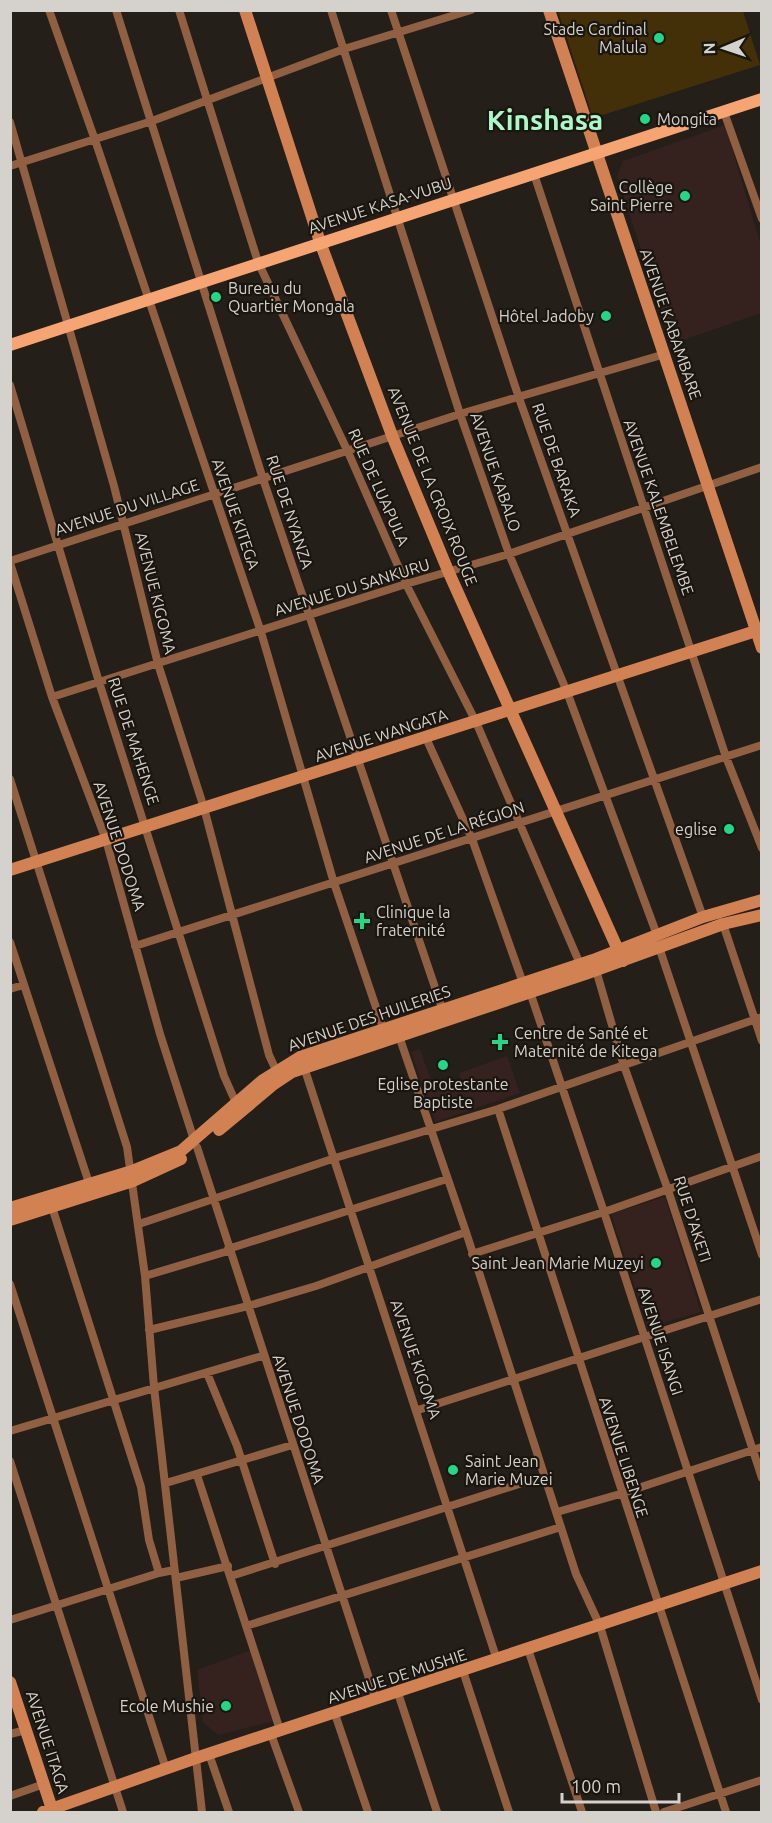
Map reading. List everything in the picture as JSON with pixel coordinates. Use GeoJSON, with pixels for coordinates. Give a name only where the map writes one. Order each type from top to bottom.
{"type":"FeatureCollection","features":[{"type":"Feature","properties":{"kind":"main road","name":"AVENUE KASA-VUBU"},"geometry":{"type":"LineString","coordinates":[[10,345],[762,99]]}},
{"type":"Feature","properties":{"kind":"street","name":"AVENUE KITEGA"},"geometry":{"type":"LineString","coordinates":[[49,10],[261,632],[334,883],[384,1030]]}},
{"type":"Feature","properties":{"kind":"street","name":"RUE DE NYANZA"},"geometry":{"type":"LineString","coordinates":[[116,10],[263,479],[445,1015]]}},
{"type":"Feature","properties":{"kind":"street","name":"RUE DE LUAPULA"},"geometry":{"type":"LineString","coordinates":[[179,10],[258,262],[348,452],[406,584],[476,722],[580,964]]}},
{"type":"Feature","properties":{"kind":"street","name":"AVENUE DE LA CROIX ROUGE"},"geometry":{"type":"LineString","coordinates":[[245,10],[320,242],[393,438],[449,573],[513,711],[621,956]]}},
{"type":"Feature","properties":{"kind":"street","name":"AVENUE KABALO"},"geometry":{"type":"LineString","coordinates":[[331,10],[460,414],[509,554],[567,692],[658,941],[762,1255]]}},
{"type":"Feature","properties":{"kind":"street","name":"RUE DE BARAKA"},"geometry":{"type":"LineString","coordinates":[[391,10],[519,398],[703,917]]}},
{"type":"Feature","properties":{"kind":"street"},"geometry":{"type":"LineString","coordinates":[[10,166],[152,121],[344,49],[471,10]]}},
{"type":"Feature","properties":{"kind":"street","name":"AVENUE KABAMBARE"},"geometry":{"type":"LineString","coordinates":[[549,10],[595,153],[759,630],[762,648]]}},
{"type":"Feature","properties":{"kind":"street"},"geometry":{"type":"LineString","coordinates":[[724,112],[762,219]]}},
{"type":"Feature","properties":{"kind":"street","name":"AVENUE KIGOMA"},"geometry":{"type":"LineString","coordinates":[[10,122],[123,524],[158,664],[204,808],[269,1055],[276,1070]]}},
{"type":"Feature","properties":{"kind":"street","name":"AVENUE KALEMBELEMBE"},"geometry":{"type":"LineString","coordinates":[[534,174],[726,757],[762,848]]}},
{"type":"Feature","properties":{"kind":"street","name":"AVENUE DU VILLAGE"},"geometry":{"type":"LineString","coordinates":[[10,562],[393,438],[460,414],[665,354]]}},
{"type":"Feature","properties":{"kind":"street","name":"RUE DE MAHENGE"},"geometry":{"type":"LineString","coordinates":[[10,385],[60,544],[99,682],[224,1076],[236,1103]]}},
{"type":"Feature","properties":{"kind":"street","name":"AVENUE DU SANKURU"},"geometry":{"type":"LineString","coordinates":[[52,697],[406,584],[509,554],[642,506],[762,467]]}},
{"type":"Feature","properties":{"kind":"street","name":"AVENUE DODOMA"},"geometry":{"type":"LineString","coordinates":[[10,562],[52,697],[106,840],[160,1034],[262,1356],[376,1701]]}},
{"type":"Feature","properties":{"kind":"street","name":"AVENUE WANGATA"},"geometry":{"type":"LineString","coordinates":[[10,870],[513,711],[759,630]]}},
{"type":"Feature","properties":{"kind":"street","name":"AVENUE ISANGI"},"geometry":{"type":"LineString","coordinates":[[426,738],[472,838],[563,1087],[762,1700]]}},
{"type":"Feature","properties":{"kind":"street","name":"AVENUE DE LA RÉGION"},"geometry":{"type":"LineString","coordinates":[[135,946],[394,865],[653,778],[762,745]]}},
{"type":"Feature","properties":{"kind":"street"},"geometry":{"type":"LineString","coordinates":[[10,779],[118,1116],[133,1176],[146,1276],[154,1387],[202,1812]]}},
{"type":"Feature","properties":{"kind":"street"},"geometry":{"type":"LineString","coordinates":[[757,901],[762,887]]}},
{"type":"Feature","properties":{"kind":"street","name":"AVENUE DES HUILERIES"},"geometry":{"type":"LineString","coordinates":[[10,1208],[133,1176],[196,1144],[302,1063],[384,1030],[445,1015],[526,988],[596,970],[703,917],[757,901]]}},
{"type":"Feature","properties":{"kind":"street","name":"AVENUE DES HUILERIES"},"geometry":{"type":"LineString","coordinates":[[658,941],[762,915]]}},
{"type":"Feature","properties":{"kind":"street"},"geometry":{"type":"LineString","coordinates":[[723,924],[758,1018],[762,1041]]}},
{"type":"Feature","properties":{"kind":"street"},"geometry":{"type":"LineString","coordinates":[[10,942],[91,1187]]}},
{"type":"Feature","properties":{"kind":"street","name":"AVENUE DES HUILERIES"},"geometry":{"type":"LineString","coordinates":[[526,988],[580,964],[621,956]]}},
{"type":"Feature","properties":{"kind":"street","name":"RUE D'AKETI"},"geometry":{"type":"LineString","coordinates":[[596,970],[623,1063],[668,1190],[762,1478]]}},
{"type":"Feature","properties":{"kind":"street"},"geometry":{"type":"LineString","coordinates":[[10,989],[24,985]]}},
{"type":"Feature","properties":{"kind":"street","name":"AVENUE DES HUILERIES"},"geometry":{"type":"LineString","coordinates":[[196,1144],[236,1103],[276,1070],[399,1036],[445,1015]]}},
{"type":"Feature","properties":{"kind":"street"},"geometry":{"type":"LineString","coordinates":[[139,1224],[335,1158],[498,1109],[563,1087],[623,1063],[758,1018]]}},
{"type":"Feature","properties":{"kind":"street"},"geometry":{"type":"LineString","coordinates":[[399,1036],[466,1232],[576,1574],[600,1626],[656,1812]]}},
{"type":"Feature","properties":{"kind":"street","name":"AVENUE KIGOMA"},"geometry":{"type":"LineString","coordinates":[[302,1063],[418,1410],[497,1660]]}},
{"type":"Feature","properties":{"kind":"street","name":"AVENUE LIBENGE"},"geometry":{"type":"LineString","coordinates":[[498,1109],[620,1494],[726,1812]]}},
{"type":"Feature","properties":{"kind":"street"},"geometry":{"type":"LineString","coordinates":[[472,1254],[604,1212],[762,1156]]}},
{"type":"Feature","properties":{"kind":"street"},"geometry":{"type":"LineString","coordinates":[[146,1276],[447,1179]]}},
{"type":"Feature","properties":{"kind":"street","name":"AVENUE DES HUILERIES"},"geometry":{"type":"LineString","coordinates":[[10,1220],[52,1207],[91,1187]]}},
{"type":"Feature","properties":{"kind":"street"},"geometry":{"type":"LineString","coordinates":[[52,1207],[141,1487],[149,1540],[159,1573]]}},
{"type":"Feature","properties":{"kind":"street"},"geometry":{"type":"LineString","coordinates":[[149,1330],[248,1306],[369,1268],[466,1232]]}},
{"type":"Feature","properties":{"kind":"street"},"geometry":{"type":"LineString","coordinates":[[10,1284],[165,1769]]}},
{"type":"Feature","properties":{"kind":"street"},"geometry":{"type":"LineString","coordinates":[[418,1410],[643,1335],[762,1299]]}},
{"type":"Feature","properties":{"kind":"street"},"geometry":{"type":"LineString","coordinates":[[10,1431],[262,1356]]}},
{"type":"Feature","properties":{"kind":"street"},"geometry":{"type":"LineString","coordinates":[[207,1373],[241,1461],[275,1564]]}},
{"type":"Feature","properties":{"kind":"street"},"geometry":{"type":"LineString","coordinates":[[166,1483],[292,1445]]}},
{"type":"Feature","properties":{"kind":"street"},"geometry":{"type":"LineString","coordinates":[[557,1512],[620,1494],[762,1447]]}},
{"type":"Feature","properties":{"kind":"street"},"geometry":{"type":"LineString","coordinates":[[10,1461],[123,1812]]}},
{"type":"Feature","properties":{"kind":"street"},"geometry":{"type":"LineString","coordinates":[[197,1475],[228,1566],[299,1812]]}},
{"type":"Feature","properties":{"kind":"street"},"geometry":{"type":"LineString","coordinates":[[231,1576],[275,1564],[544,1476]]}},
{"type":"Feature","properties":{"kind":"street"},"geometry":{"type":"LineString","coordinates":[[246,1626],[561,1527]]}},
{"type":"Feature","properties":{"kind":"street"},"geometry":{"type":"LineString","coordinates":[[10,1620],[159,1573],[175,1574],[228,1566]]}},
{"type":"Feature","properties":{"kind":"street","name":"AVENUE DE MUSHIE"},"geometry":{"type":"LineString","coordinates":[[50,1811],[196,1758],[376,1701],[762,1571]]}},
{"type":"Feature","properties":{"kind":"street"},"geometry":{"type":"LineString","coordinates":[[528,1649],[582,1812]]}},
{"type":"Feature","properties":{"kind":"street"},"geometry":{"type":"LineString","coordinates":[[463,1671],[509,1812]]}},
{"type":"Feature","properties":{"kind":"street","name":"AVENUE ITAGA"},"geometry":{"type":"LineString","coordinates":[[10,1682],[44,1784],[50,1811]]}},
{"type":"Feature","properties":{"kind":"street"},"geometry":{"type":"LineString","coordinates":[[398,1693],[437,1812]]}},
{"type":"Feature","properties":{"kind":"street"},"geometry":{"type":"LineString","coordinates":[[335,1714],[368,1812]]}},
{"type":"Feature","properties":{"kind":"street"},"geometry":{"type":"LineString","coordinates":[[10,1734],[26,1730]]}},
{"type":"Feature","properties":{"kind":"street"},"geometry":{"type":"LineString","coordinates":[[209,1754],[229,1812]]}},
{"type":"Feature","properties":{"kind":"street"},"geometry":{"type":"LineString","coordinates":[[664,1812],[762,1780]]}},
{"type":"Feature","properties":{"kind":"street"},"geometry":{"type":"LineString","coordinates":[[11,1796],[44,1784]]}},
{"type":"Feature","properties":{"kind":"shaded area","name":"Stade Cardinal Malula"},"geometry":{"type":"Polygon","coordinates":[[[558,11],[743,11],[760,65],[593,118],[558,11]]]}},
{"type":"Feature","properties":{"kind":"shaded area"},"geometry":{"type":"Polygon","coordinates":[[[725,125],[761,246],[761,313],[672,344],[617,176],[623,161],[725,125]]]}},
{"type":"Feature","properties":{"kind":"shaded area"},"geometry":{"type":"Polygon","coordinates":[[[420,1049],[434,1089],[461,1079],[459,1073],[507,1056],[520,1093],[435,1122],[411,1052],[420,1049]]]}},
{"type":"Feature","properties":{"kind":"shaded area","name":"Saint Jean Marie Muzeyi"},"geometry":{"type":"Polygon","coordinates":[[[665,1197],[701,1312],[648,1327],[611,1214],[665,1197]]]}},
{"type":"Feature","properties":{"kind":"shaded area"},"geometry":{"type":"Polygon","coordinates":[[[251,1650],[274,1721],[218,1735],[203,1722],[197,1670],[251,1650]]]}},
{"type":"Feature","properties":{"kind":"place","name":"Stade Cardinal Malula"},"geometry":{"type":"Point","coordinates":[659,38]}},
{"type":"Feature","properties":{"kind":"place","name":"Mongita"},"geometry":{"type":"Point","coordinates":[645,119]}},
{"type":"Feature","properties":{"kind":"place","name":"Collège Saint Pierre"},"geometry":{"type":"Point","coordinates":[685,196]}},
{"type":"Feature","properties":{"kind":"place","name":"Bureau du Quartier Mongala"},"geometry":{"type":"Point","coordinates":[216,297]}},
{"type":"Feature","properties":{"kind":"place","name":"Hôtel Jadoby"},"geometry":{"type":"Point","coordinates":[606,316]}},
{"type":"Feature","properties":{"kind":"place","name":"eglise"},"geometry":{"type":"Point","coordinates":[729,829]}},
{"type":"Feature","properties":{"kind":"place","name":"Clinique la fraternité"},"geometry":{"type":"Point","coordinates":[362,921]}},
{"type":"Feature","properties":{"kind":"place","name":"Centre de Santé et Maternité de Kitega"},"geometry":{"type":"Point","coordinates":[500,1042]}},
{"type":"Feature","properties":{"kind":"place","name":"Eglise protestante Baptiste"},"geometry":{"type":"Point","coordinates":[443,1065]}},
{"type":"Feature","properties":{"kind":"place","name":"Saint Jean Marie Muzeyi"},"geometry":{"type":"Point","coordinates":[656,1263]}},
{"type":"Feature","properties":{"kind":"place","name":"Saint Jean Marie Muzei"},"geometry":{"type":"Point","coordinates":[453,1470]}},
{"type":"Feature","properties":{"kind":"place","name":"Ecole Mushie"},"geometry":{"type":"Point","coordinates":[226,1706]}},
{"type":"Feature","properties":{"kind":"district","name":"Kinshasa"},"geometry":{"type":"Point","coordinates":[545,120]}}]}
